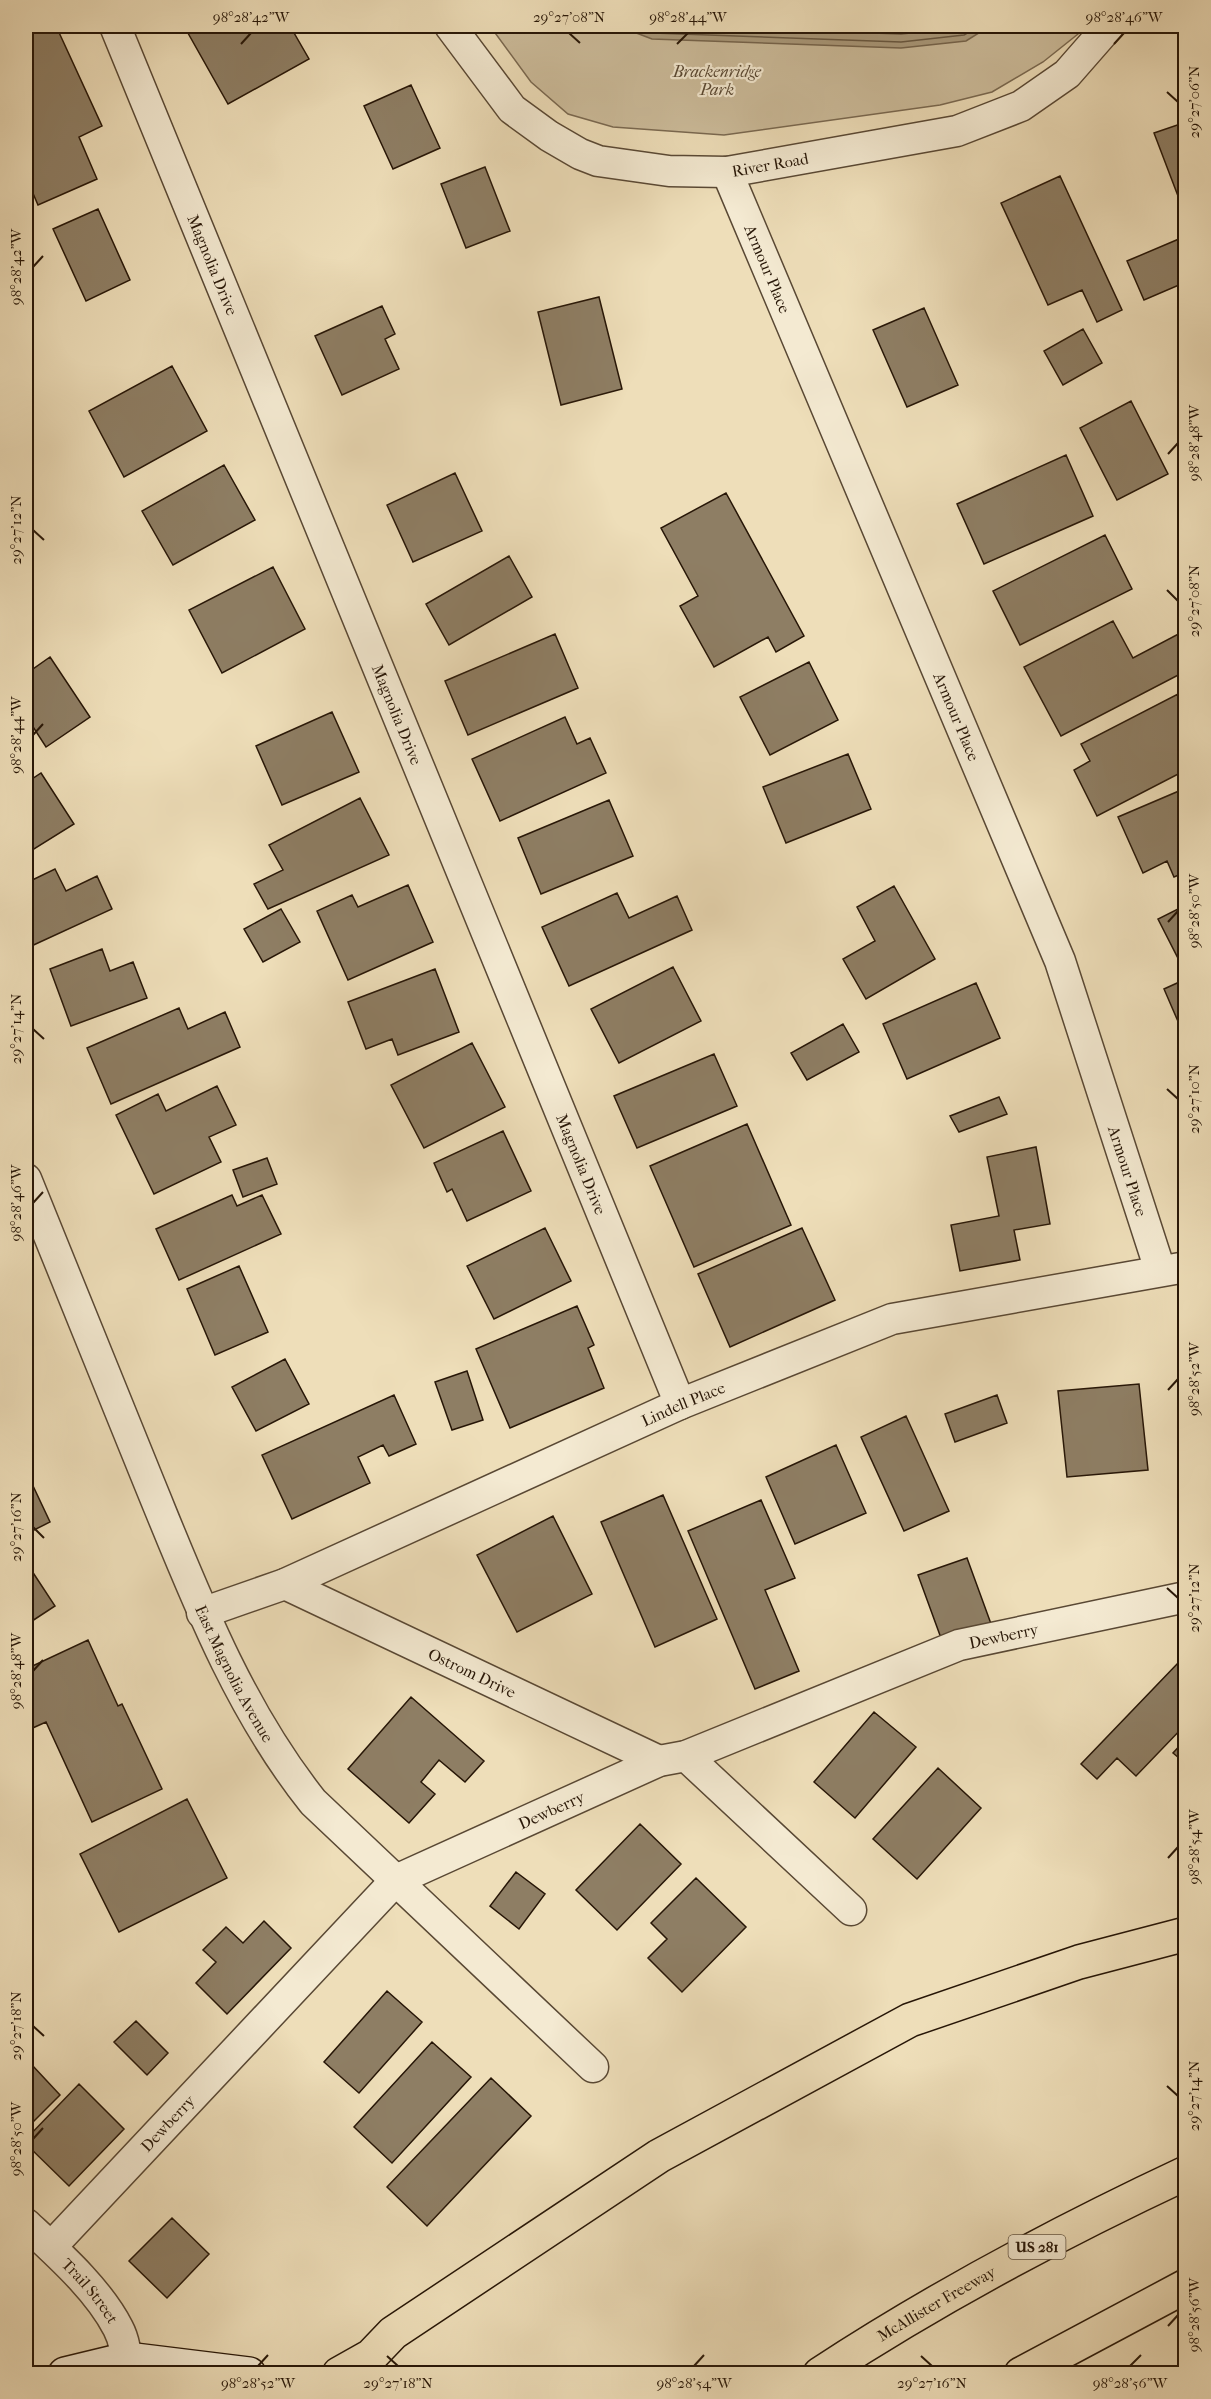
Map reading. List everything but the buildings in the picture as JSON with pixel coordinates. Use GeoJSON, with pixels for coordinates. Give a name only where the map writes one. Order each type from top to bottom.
{"type":"FeatureCollection","features":[{"type":"Feature","properties":{"kind":"highway"},"geometry":{"type":"LineString","coordinates":[[339,2373],[371,2356],[393,2333],[659,2156],[910,2020],[1079,1962],[1185,1934]]}},
{"type":"Feature","properties":{"kind":"highway","name":"McAllister Freeway"},"geometry":{"type":"LineString","coordinates":[[820,2373],[892,2327],[1027,2253],[1185,2173]]}},
{"type":"Feature","properties":{"kind":"highway"},"geometry":{"type":"LineString","coordinates":[[1021,2373],[1185,2286]]}},
{"type":"Feature","properties":{"kind":"street","name":"Magnolia Drive"},"geometry":{"type":"LineString","coordinates":[[115,26],[680,1404]]}},
{"type":"Feature","properties":{"kind":"street","name":"River Road"},"geometry":{"type":"LineString","coordinates":[[450,26],[512,110],[580,154],[598,161],[669,171],[727,172],[957,131],[1021,106],[1067,74],[1109,26]]}},
{"type":"Feature","properties":{"kind":"street","name":"Armour Place"},"geometry":{"type":"LineString","coordinates":[[727,172],[1060,961],[1173,1268]]}},
{"type":"Feature","properties":{"kind":"street","name":"East Magnolia Avenue"},"geometry":{"type":"LineString","coordinates":[[26,1179],[202,1613],[263,1732],[287,1770],[313,1802],[593,2067]]}},
{"type":"Feature","properties":{"kind":"street","name":"Lindell Place"},"geometry":{"type":"LineString","coordinates":[[202,1613],[285,1584],[680,1404],[892,1319],[1173,1268]]}},
{"type":"Feature","properties":{"kind":"street","name":"Ostrom Drive"},"geometry":{"type":"LineString","coordinates":[[285,1584],[673,1759],[851,1910]]}},
{"type":"Feature","properties":{"kind":"street","name":"Dewberry"},"geometry":{"type":"LineString","coordinates":[[51,2247],[396,1880],[673,1759],[959,1645],[1185,1596]]}},
{"type":"Feature","properties":{"kind":"street","name":"Trail Street"},"geometry":{"type":"LineString","coordinates":[[26,2224],[51,2247],[101,2301],[119,2330],[127,2366]]}},
{"type":"Feature","properties":{"kind":"street"},"geometry":{"type":"LineString","coordinates":[[66,2373],[127,2366],[249,2373]]}},
{"type":"Feature","properties":{"kind":"green space","name":"Brackenridge Park"},"geometry":{"type":"Polygon","coordinates":[[[490,26],[1083,26],[1078,34],[1043,62],[992,92],[940,105],[724,135],[613,127],[568,114],[531,82],[490,26]]]}},
{"type":"Feature","properties":{"kind":"water"},"geometry":{"type":"Polygon","coordinates":[[[618,26],[990,26],[966,41],[901,48],[652,39],[618,26]]]}}]}
